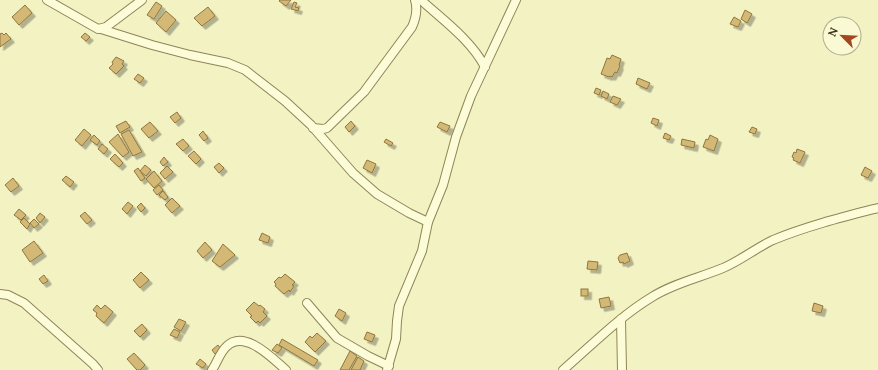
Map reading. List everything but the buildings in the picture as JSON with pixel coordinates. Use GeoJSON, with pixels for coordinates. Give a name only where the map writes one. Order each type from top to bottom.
{"type":"FeatureCollection","features":[{"type":"Feature","properties":{"kind":"street"},"geometry":{"type":"LineString","coordinates":[[47,0],[95,27],[152,45],[240,67],[285,101],[313,128],[348,168],[377,194],[408,213],[428,222]]}},
{"type":"Feature","properties":{"kind":"street"},"geometry":{"type":"LineString","coordinates":[[101,29],[108,26],[142,0]]}},
{"type":"Feature","properties":{"kind":"street"},"geometry":{"type":"LineString","coordinates":[[313,128],[323,129],[329,127],[364,92],[412,27],[416,19],[417,11],[415,0]]}},
{"type":"Feature","properties":{"kind":"street"},"geometry":{"type":"LineString","coordinates":[[421,0],[467,42],[476,52],[485,67]]}},
{"type":"Feature","properties":{"kind":"street"},"geometry":{"type":"LineString","coordinates":[[307,303],[337,338],[388,368],[396,340],[398,312],[422,252],[428,222],[443,185],[456,137],[485,67],[516,0]]}},
{"type":"Feature","properties":{"kind":"street"},"geometry":{"type":"LineString","coordinates":[[563,370],[621,319],[653,296],[666,289],[725,268],[774,240],[820,224],[878,208]]}},
{"type":"Feature","properties":{"kind":"street"},"geometry":{"type":"LineString","coordinates":[[0,294],[8,295],[24,303],[98,370]]}},
{"type":"Feature","properties":{"kind":"street"},"geometry":{"type":"LineString","coordinates":[[621,319],[622,370]]}},
{"type":"Feature","properties":{"kind":"street"},"geometry":{"type":"LineString","coordinates":[[212,370],[227,346],[233,342],[241,340],[257,346],[286,370]]}}]}
